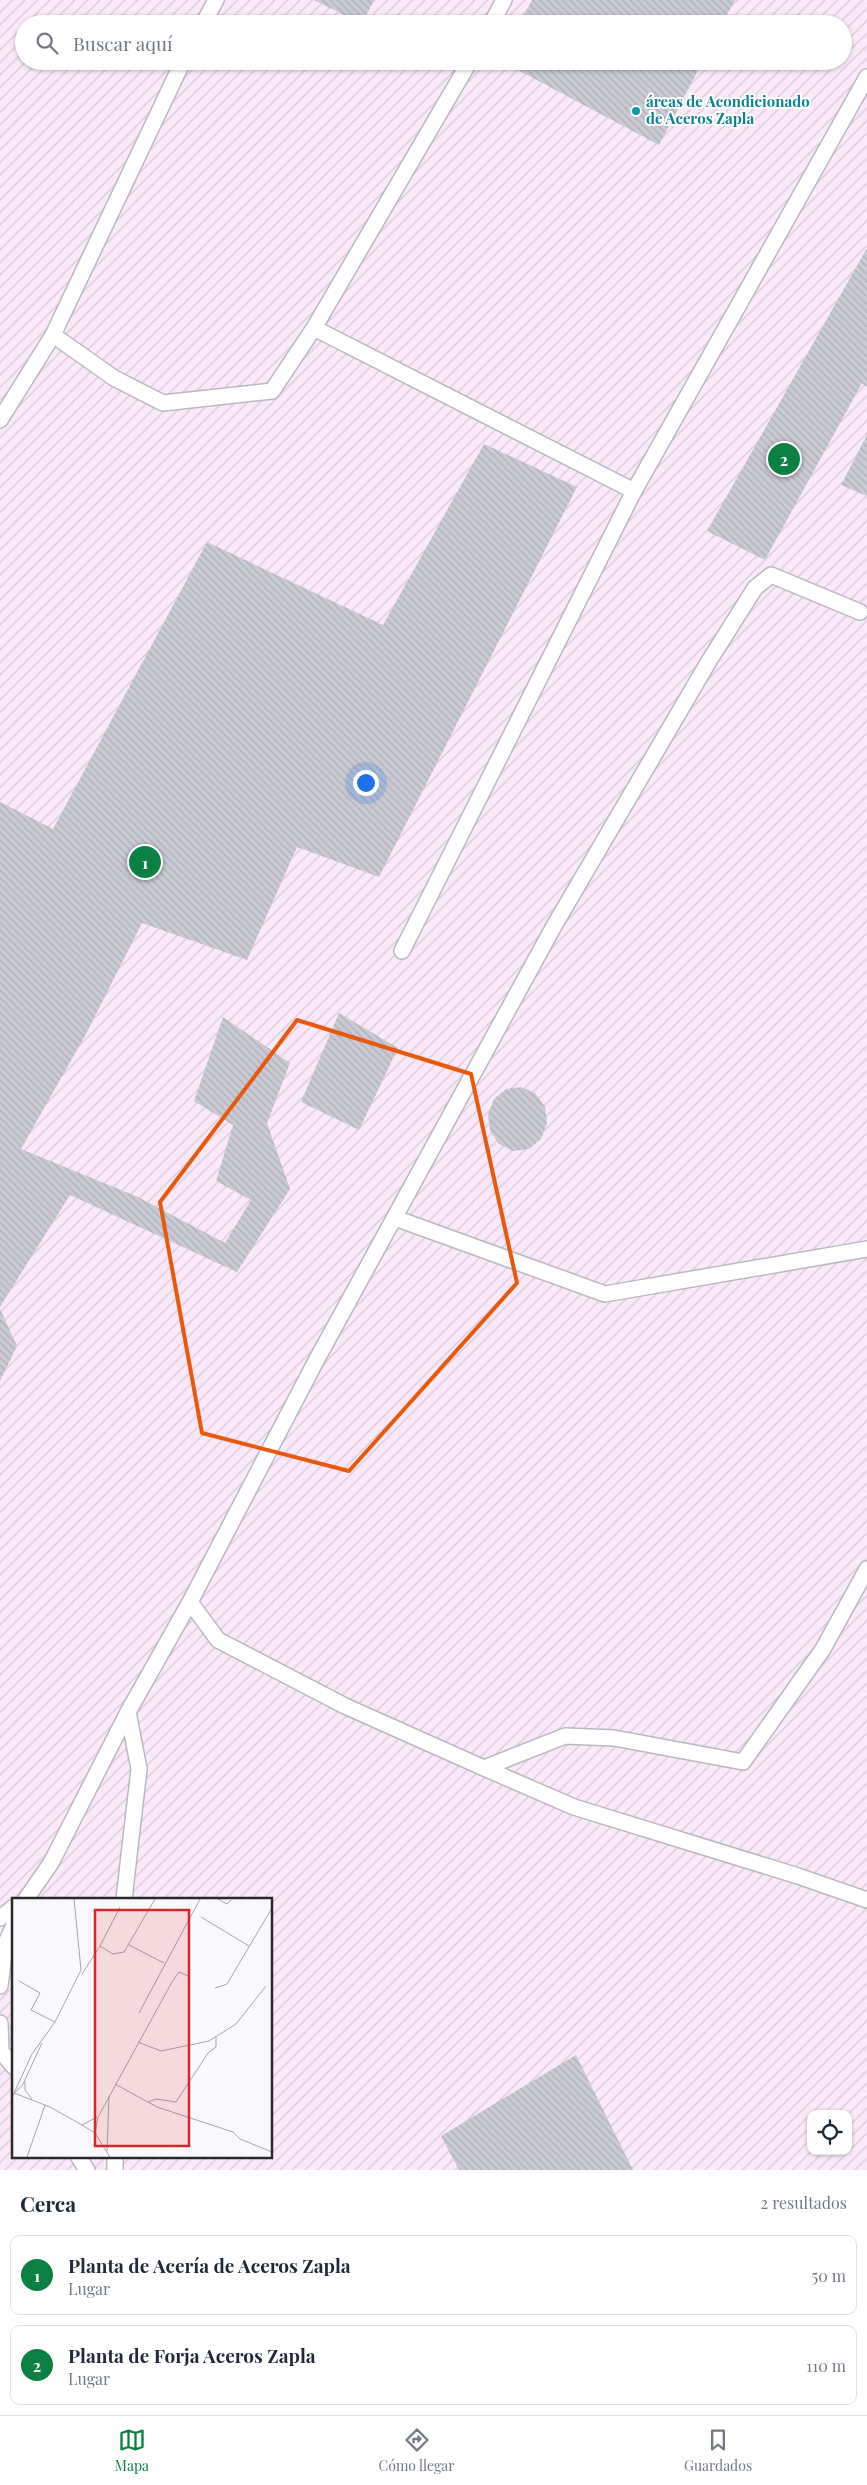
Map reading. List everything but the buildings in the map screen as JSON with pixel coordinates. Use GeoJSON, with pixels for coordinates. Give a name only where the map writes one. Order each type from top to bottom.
{"type":"FeatureCollection","features":[{"type":"Feature","properties":{"kind":"lane"},"geometry":{"type":"LineString","coordinates":[[208,15],[216,0]]}},
{"type":"Feature","properties":{"kind":"lane"},"geometry":{"type":"LineString","coordinates":[[496,15],[504,0]]}},
{"type":"Feature","properties":{"kind":"lane"},"geometry":{"type":"LineString","coordinates":[[0,420],[53,335],[179,70]]}},
{"type":"Feature","properties":{"kind":"lane"},"geometry":{"type":"LineString","coordinates":[[53,335],[114,378],[163,403],[272,391],[314,328],[465,70]]}},
{"type":"Feature","properties":{"kind":"lane"},"geometry":{"type":"LineString","coordinates":[[402,951],[634,490],[867,77]]}},
{"type":"Feature","properties":{"kind":"lane"},"geometry":{"type":"LineString","coordinates":[[314,328],[634,490]]}},
{"type":"Feature","properties":{"kind":"lane"},"geometry":{"type":"LineString","coordinates":[[27,1898],[51,1863],[128,1712],[190,1602],[317,1359],[554,926],[709,661],[755,588],[771,574],[860,612]]}},
{"type":"Feature","properties":{"kind":"lane"},"geometry":{"type":"LineString","coordinates":[[394,1218],[605,1294],[867,1249]]}},
{"type":"Feature","properties":{"kind":"lane"},"geometry":{"type":"LineString","coordinates":[[484,1768],[564,1736],[614,1738],[743,1762],[823,1650],[867,1569]]}},
{"type":"Feature","properties":{"kind":"lane"},"geometry":{"type":"LineString","coordinates":[[190,1602],[218,1640],[345,1706],[484,1768],[574,1807],[798,1876],[867,1900]]}},
{"type":"Feature","properties":{"kind":"lane"},"geometry":{"type":"LineString","coordinates":[[124,1898],[139,1769],[128,1712]]}},
{"type":"Feature","properties":{"kind":"lane"},"geometry":{"type":"LineString","coordinates":[[0,1918],[12,1909]]}},
{"type":"Feature","properties":{"kind":"lane"},"geometry":{"type":"LineString","coordinates":[[0,1986],[5,1945],[12,1929]]}},
{"type":"Feature","properties":{"kind":"lane"},"geometry":{"type":"LineString","coordinates":[[0,2023],[1,2051],[12,2065]]}},
{"type":"Feature","properties":{"kind":"lane"},"geometry":{"type":"LineString","coordinates":[[79,2158],[87,2170]]}},
{"type":"Feature","properties":{"kind":"highlighted area"},"geometry":{"type":"Polygon","coordinates":[[[297,1020],[471,1074],[517,1283],[349,1471],[202,1433],[160,1202],[297,1020]]]}},
{"type":"Feature","properties":{"kind":"shaded area"},"geometry":{"type":"Polygon","coordinates":[[[0,0],[867,0],[867,2170],[0,2170],[0,0]]]}},
{"type":"Feature","properties":{"kind":"place","name":"áreas de Acondicionado de Aceros Zapla"},"geometry":{"type":"Point","coordinates":[636,111]}},
{"type":"Feature","properties":{"kind":"place","name":"Planta de Forja Aceros Zapla"},"geometry":{"type":"Point","coordinates":[784,459]}},
{"type":"Feature","properties":{"kind":"place","name":"Planta de Acería de Aceros Zapla"},"geometry":{"type":"Point","coordinates":[145,862]}}]}
